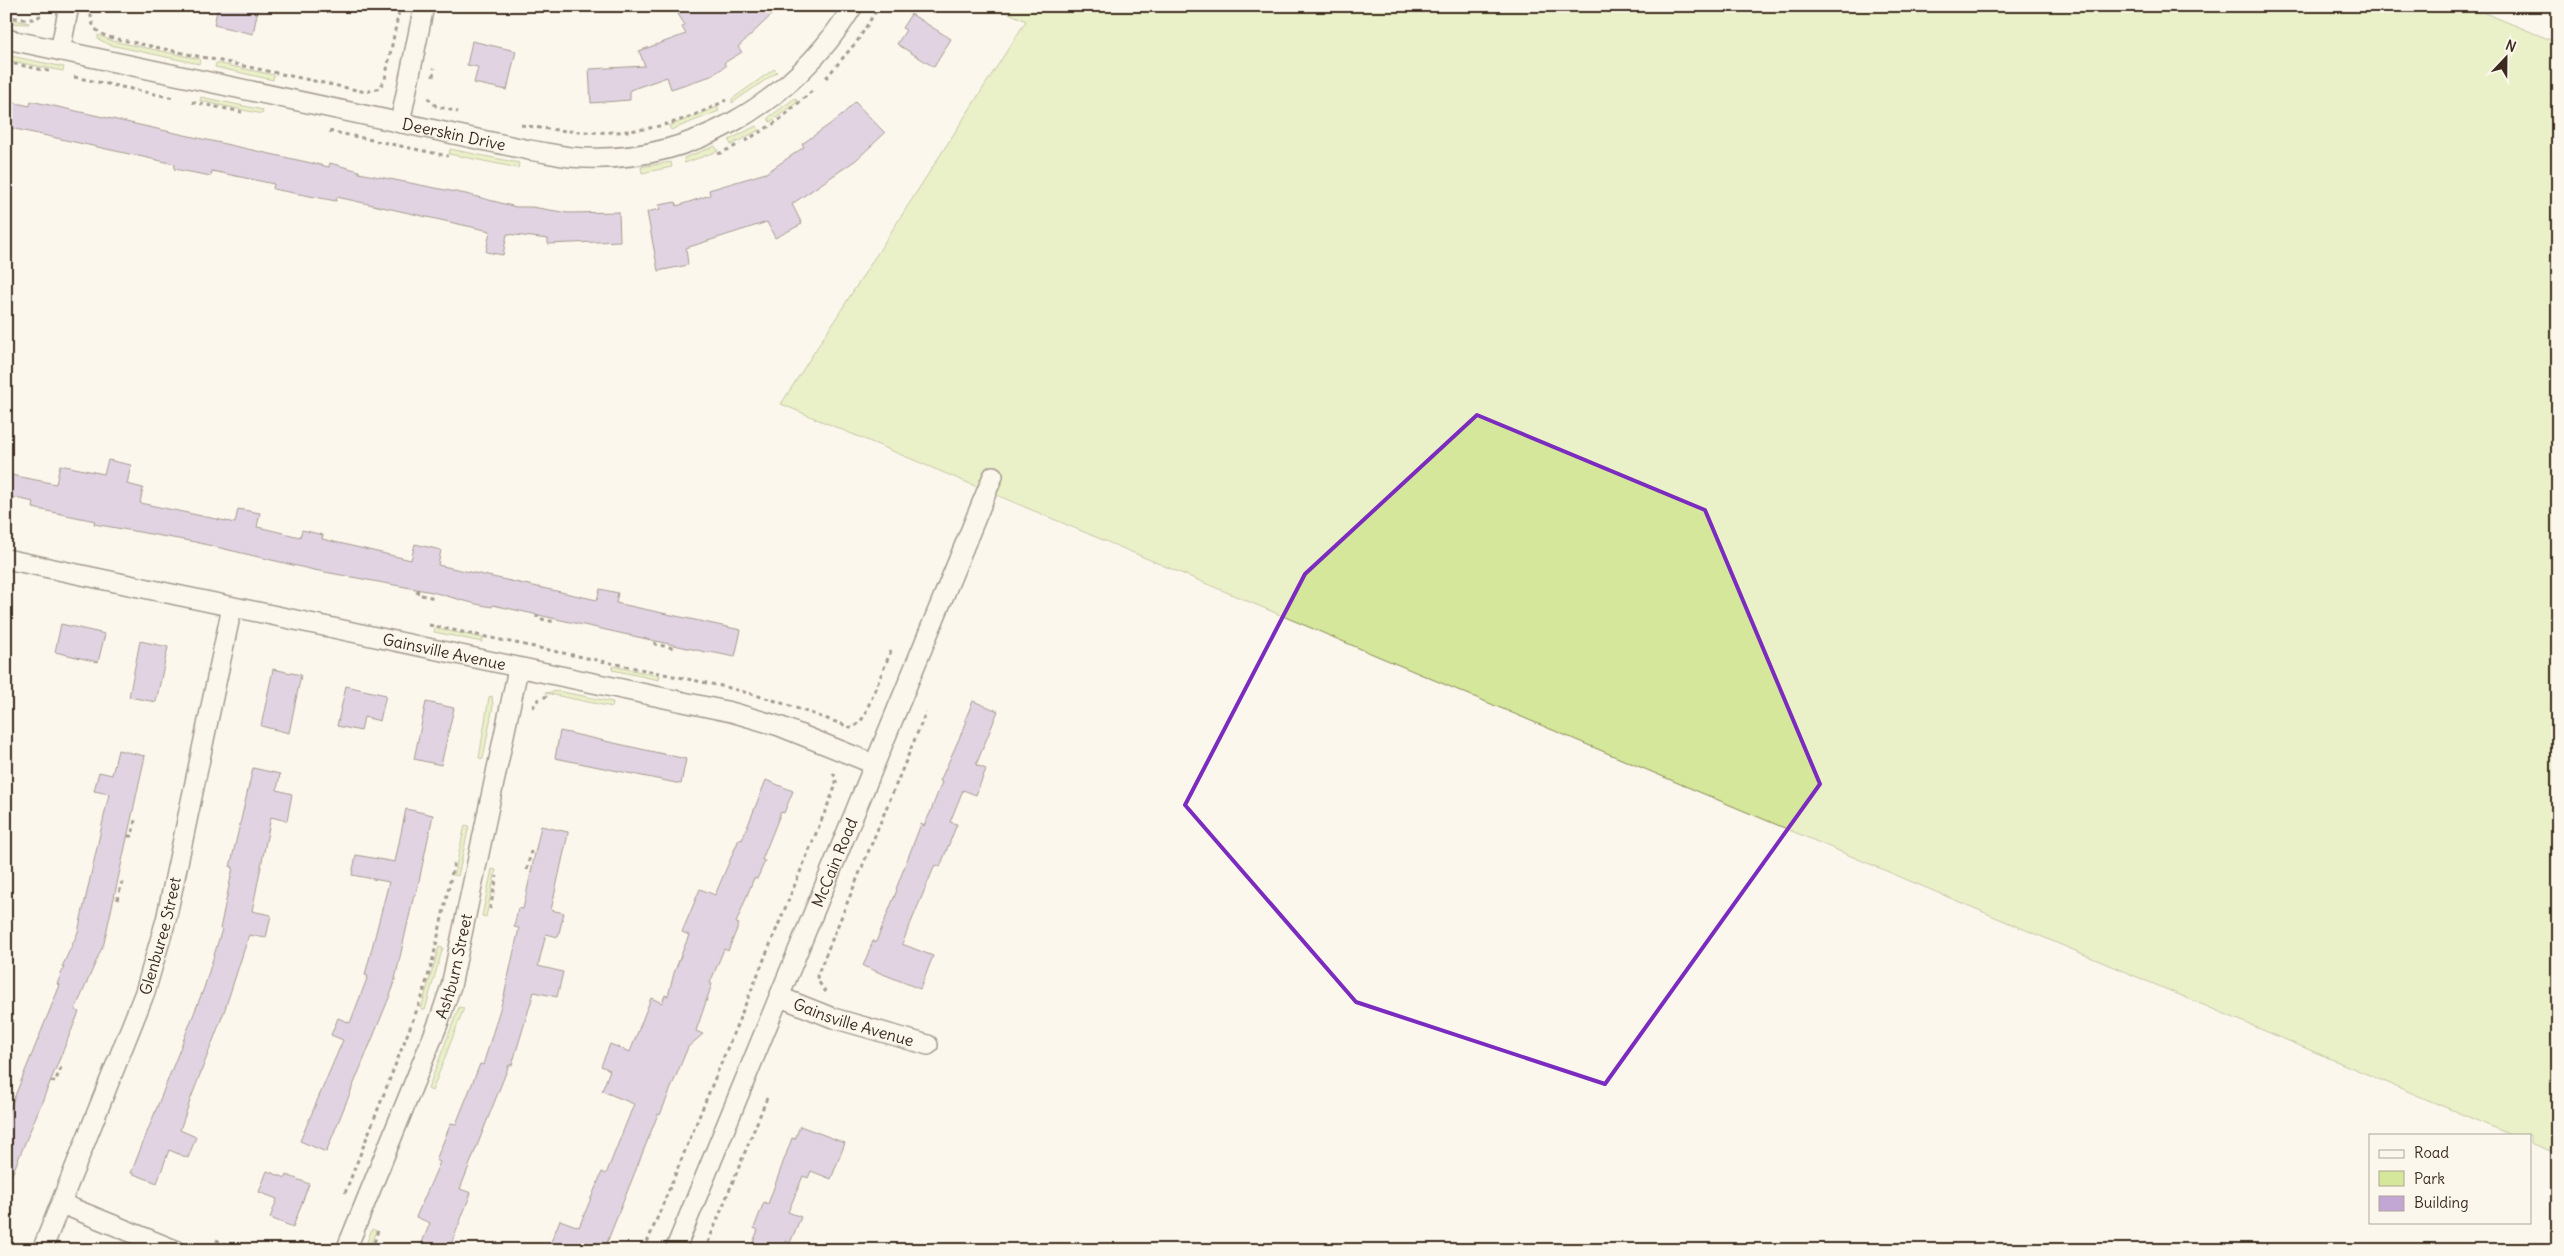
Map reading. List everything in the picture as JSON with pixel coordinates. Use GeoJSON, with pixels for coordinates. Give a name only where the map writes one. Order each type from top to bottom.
{"type":"FeatureCollection","features":[{"type":"Feature","properties":{"kind":"street"},"geometry":{"type":"LineString","coordinates":[[60,51],[69,6]]}},
{"type":"Feature","properties":{"kind":"street"},"geometry":{"type":"LineString","coordinates":[[400,123],[424,6]]}},
{"type":"Feature","properties":{"kind":"street","name":"Deerskin Drive"},"geometry":{"type":"LineString","coordinates":[[6,39],[400,123],[570,157],[614,157],[668,148],[734,122],[783,89],[826,46],[853,6]]}},
{"type":"Feature","properties":{"kind":"street","name":"McCain Road"},"geometry":{"type":"LineString","coordinates":[[675,1250],[993,476]]}},
{"type":"Feature","properties":{"kind":"street","name":"Gainsville Avenue"},"geometry":{"type":"LineString","coordinates":[[6,559],[755,718],[874,764]]}},
{"type":"Feature","properties":{"kind":"street","name":"Glenburee Street"},"geometry":{"type":"LineString","coordinates":[[42,1250],[62,1204],[153,970],[166,920],[232,607]]}},
{"type":"Feature","properties":{"kind":"street","name":"Ashburn Street"},"geometry":{"type":"LineString","coordinates":[[346,1250],[438,1024],[451,986],[518,669]]}},
{"type":"Feature","properties":{"kind":"street","name":"Gainsville Avenue"},"geometry":{"type":"LineString","coordinates":[[780,997],[825,1015],[928,1045]]}},
{"type":"Feature","properties":{"kind":"street"},"geometry":{"type":"LineString","coordinates":[[62,1204],[175,1250]]}},
{"type":"Feature","properties":{"kind":"path"},"geometry":{"type":"LineString","coordinates":[[6,16],[32,20],[42,15],[45,6]]}},
{"type":"Feature","properties":{"kind":"path"},"geometry":{"type":"LineString","coordinates":[[92,6],[91,22],[93,26],[100,33],[108,37],[366,92],[380,88],[385,79],[400,6]]}},
{"type":"Feature","properties":{"kind":"path"},"geometry":{"type":"LineString","coordinates":[[6,62],[61,74]]}},
{"type":"Feature","properties":{"kind":"path"},"geometry":{"type":"LineString","coordinates":[[71,76],[174,98]]}},
{"type":"Feature","properties":{"kind":"path"},"geometry":{"type":"LineString","coordinates":[[513,124],[576,133],[617,133],[662,126],[709,108],[731,97]]}},
{"type":"Feature","properties":{"kind":"path"},"geometry":{"type":"LineString","coordinates":[[428,98],[436,106],[462,113]]}},
{"type":"Feature","properties":{"kind":"path"},"geometry":{"type":"LineString","coordinates":[[418,590],[417,594],[435,598]]}},
{"type":"Feature","properties":{"kind":"path"},"geometry":{"type":"LineString","coordinates":[[538,614],[537,618],[555,622]]}},
{"type":"Feature","properties":{"kind":"path"},"geometry":{"type":"LineString","coordinates":[[429,625],[726,688],[773,700],[853,728],[862,722],[890,651]]}},
{"type":"Feature","properties":{"kind":"path"},"geometry":{"type":"LineString","coordinates":[[655,642],[655,644],[673,648]]}},
{"type":"Feature","properties":{"kind":"path"},"geometry":{"type":"LineString","coordinates":[[531,715],[536,701],[546,696],[553,697]]}},
{"type":"Feature","properties":{"kind":"path"},"geometry":{"type":"LineString","coordinates":[[832,994],[824,990],[818,976],[926,712]]}},
{"type":"Feature","properties":{"kind":"path"},"geometry":{"type":"LineString","coordinates":[[644,1250],[836,784],[833,771],[825,767]]}},
{"type":"Feature","properties":{"kind":"path"},"geometry":{"type":"LineString","coordinates":[[128,836],[132,836],[135,820]]}},
{"type":"Feature","properties":{"kind":"path"},"geometry":{"type":"LineString","coordinates":[[527,870],[531,851]]}},
{"type":"Feature","properties":{"kind":"path"},"geometry":{"type":"LineString","coordinates":[[342,1201],[425,988],[455,856]]}},
{"type":"Feature","properties":{"kind":"path"},"geometry":{"type":"LineString","coordinates":[[488,918],[498,872]]}},
{"type":"Feature","properties":{"kind":"path"},"geometry":{"type":"LineString","coordinates":[[118,900],[122,882]]}},
{"type":"Feature","properties":{"kind":"path"},"geometry":{"type":"LineString","coordinates":[[51,1081],[55,1082],[62,1065]]}},
{"type":"Feature","properties":{"kind":"path"},"geometry":{"type":"LineString","coordinates":[[704,1250],[767,1098]]}},
{"type":"Feature","properties":{"kind":"path"},"geometry":{"type":"LineString","coordinates":[[372,1250],[380,1226]]}},
{"type":"Feature","properties":{"kind":"path"},"geometry":{"type":"LineString","coordinates":[[216,1240],[240,1250]]}},
{"type":"Feature","properties":{"kind":"highlighted area"},"geometry":{"type":"Polygon","coordinates":[[[1477,415],[1705,510],[1820,784],[1605,1084],[1356,1002],[1185,805],[1305,574],[1477,415]]]}},
{"type":"Feature","properties":{"kind":"green space"},"geometry":{"type":"Polygon","coordinates":[[[994,6],[2468,6],[2558,43],[2558,1154],[2532,1144],[2532,1134],[2509,1134],[781,404],[1026,21],[994,6]]]}},
{"type":"Feature","properties":{"kind":"green space"},"geometry":{"type":"Polygon","coordinates":[[[6,18],[29,23],[29,24],[6,23],[6,18]]]}},
{"type":"Feature","properties":{"kind":"green space"},"geometry":{"type":"Polygon","coordinates":[[[98,35],[112,41],[200,59],[199,64],[110,45],[98,39],[98,35]]]}},
{"type":"Feature","properties":{"kind":"green space"},"geometry":{"type":"Polygon","coordinates":[[[6,55],[64,67],[63,71],[6,60],[6,55]]]}},
{"type":"Feature","properties":{"kind":"green space"},"geometry":{"type":"Polygon","coordinates":[[[216,63],[274,75],[273,80],[215,67],[216,63]]]}},
{"type":"Feature","properties":{"kind":"green space"},"geometry":{"type":"Polygon","coordinates":[[[774,69],[777,72],[732,103],[732,99],[774,69]]]}},
{"type":"Feature","properties":{"kind":"green space"},"geometry":{"type":"Polygon","coordinates":[[[201,97],[263,110],[262,114],[200,101],[201,97]]]}},
{"type":"Feature","properties":{"kind":"green space"},"geometry":{"type":"Polygon","coordinates":[[[795,98],[798,102],[770,122],[768,118],[795,98]]]}},
{"type":"Feature","properties":{"kind":"green space"},"geometry":{"type":"Polygon","coordinates":[[[717,107],[719,111],[671,130],[669,126],[717,107]]]}},
{"type":"Feature","properties":{"kind":"green space"},"geometry":{"type":"Polygon","coordinates":[[[756,126],[759,130],[731,145],[729,140],[756,126]]]}},
{"type":"Feature","properties":{"kind":"green space"},"geometry":{"type":"Polygon","coordinates":[[[715,146],[718,151],[685,163],[684,158],[715,146]]]}},
{"type":"Feature","properties":{"kind":"green space"},"geometry":{"type":"Polygon","coordinates":[[[450,149],[519,163],[518,168],[449,154],[450,149]]]}},
{"type":"Feature","properties":{"kind":"green space"},"geometry":{"type":"Polygon","coordinates":[[[671,162],[672,167],[642,173],[641,167],[671,162]]]}},
{"type":"Feature","properties":{"kind":"green space"},"geometry":{"type":"Polygon","coordinates":[[[435,628],[483,638],[482,642],[434,632],[435,628]]]}},
{"type":"Feature","properties":{"kind":"green space"},"geometry":{"type":"Polygon","coordinates":[[[613,666],[660,676],[659,680],[612,670],[613,666]]]}},
{"type":"Feature","properties":{"kind":"green space"},"geometry":{"type":"Polygon","coordinates":[[[558,691],[613,702],[612,707],[545,693],[558,691]]]}},
{"type":"Feature","properties":{"kind":"green space"},"geometry":{"type":"Polygon","coordinates":[[[492,696],[493,706],[483,759],[479,758],[489,697],[492,696]]]}},
{"type":"Feature","properties":{"kind":"green space"},"geometry":{"type":"Polygon","coordinates":[[[465,825],[469,826],[458,876],[454,875],[465,825]]]}},
{"type":"Feature","properties":{"kind":"green space"},"geometry":{"type":"Polygon","coordinates":[[[492,869],[496,870],[486,917],[482,916],[492,869]]]}},
{"type":"Feature","properties":{"kind":"green space"},"geometry":{"type":"Polygon","coordinates":[[[439,947],[443,948],[425,1010],[421,1009],[439,947]]]}},
{"type":"Feature","properties":{"kind":"green space"},"geometry":{"type":"Polygon","coordinates":[[[459,1007],[464,1008],[432,1091],[428,1089],[459,1007]]]}},
{"type":"Feature","properties":{"kind":"green space"},"geometry":{"type":"Polygon","coordinates":[[[372,1229],[376,1231],[368,1250],[364,1250],[372,1229]]]}},
{"type":"Feature","properties":{"kind":"building"},"geometry":{"type":"Polygon","coordinates":[[[218,6],[258,9],[253,34],[214,25],[218,6]]]}},
{"type":"Feature","properties":{"kind":"building"},"geometry":{"type":"Polygon","coordinates":[[[692,6],[781,6],[738,47],[742,52],[724,63],[726,66],[711,76],[671,89],[667,77],[630,90],[630,100],[591,103],[589,69],[645,66],[639,51],[686,34],[682,27],[685,25],[678,14],[692,6]]]}},
{"type":"Feature","properties":{"kind":"building"},"geometry":{"type":"Polygon","coordinates":[[[911,14],[951,39],[934,67],[897,44],[906,30],[902,28],[911,14]]]}},
{"type":"Feature","properties":{"kind":"building"},"geometry":{"type":"Polygon","coordinates":[[[472,41],[516,51],[507,90],[474,83],[478,67],[467,65],[472,41]]]}},
{"type":"Feature","properties":{"kind":"building"},"geometry":{"type":"Polygon","coordinates":[[[6,101],[30,106],[31,101],[329,167],[330,163],[359,171],[359,173],[466,194],[516,207],[532,207],[568,213],[619,212],[620,241],[548,244],[548,239],[507,234],[503,255],[486,252],[490,231],[337,197],[336,201],[273,189],[274,184],[212,171],[211,176],[174,169],[175,164],[6,127],[6,101]]]}},
{"type":"Feature","properties":{"kind":"building"},"geometry":{"type":"Polygon","coordinates":[[[855,102],[885,133],[856,160],[792,204],[802,224],[775,238],[767,222],[686,248],[688,265],[658,271],[647,212],[660,209],[659,205],[676,202],[677,206],[710,195],[709,190],[766,173],[804,147],[802,144],[840,117],[855,102]]]}},
{"type":"Feature","properties":{"kind":"building"},"geometry":{"type":"Polygon","coordinates":[[[108,460],[131,465],[127,484],[143,488],[140,503],[235,523],[238,509],[260,513],[257,527],[300,537],[302,530],[323,535],[322,539],[411,560],[415,544],[441,550],[438,565],[597,600],[600,589],[618,593],[616,603],[741,630],[735,657],[493,605],[492,607],[476,604],[432,592],[314,570],[195,542],[94,524],[95,521],[33,508],[34,502],[6,496],[6,474],[56,484],[60,465],[104,474],[108,460]]]}},
{"type":"Feature","properties":{"kind":"building"},"geometry":{"type":"Polygon","coordinates":[[[61,624],[105,634],[98,662],[55,652],[61,624]]]}},
{"type":"Feature","properties":{"kind":"building"},"geometry":{"type":"Polygon","coordinates":[[[140,641],[168,647],[156,702],[129,697],[140,641]]]}},
{"type":"Feature","properties":{"kind":"building"},"geometry":{"type":"Polygon","coordinates":[[[273,669],[301,675],[289,733],[261,726],[273,669]]]}},
{"type":"Feature","properties":{"kind":"building"},"geometry":{"type":"Polygon","coordinates":[[[346,686],[386,695],[380,721],[364,717],[361,731],[337,726],[346,686]]]}},
{"type":"Feature","properties":{"kind":"building"},"geometry":{"type":"Polygon","coordinates":[[[973,701],[998,711],[976,765],[986,769],[976,795],[963,790],[950,822],[957,824],[940,867],[935,865],[902,944],[933,956],[920,989],[863,966],[873,941],[876,942],[921,824],[924,826],[930,813],[942,782],[940,781],[967,721],[965,720],[973,701]]]}},
{"type":"Feature","properties":{"kind":"building"},"geometry":{"type":"Polygon","coordinates":[[[426,702],[454,708],[441,765],[414,759],[426,702]]]}},
{"type":"Feature","properties":{"kind":"building"},"geometry":{"type":"Polygon","coordinates":[[[560,731],[686,759],[681,784],[555,758],[560,731]]]}},
{"type":"Feature","properties":{"kind":"building"},"geometry":{"type":"Polygon","coordinates":[[[118,750],[145,756],[104,943],[75,1010],[79,1012],[6,1189],[6,1118],[60,985],[57,984],[64,967],[62,967],[78,932],[109,794],[94,791],[99,772],[112,775],[118,750]]]}},
{"type":"Feature","properties":{"kind":"building"},"geometry":{"type":"Polygon","coordinates":[[[253,768],[280,774],[277,790],[292,794],[287,821],[271,817],[252,911],[271,915],[266,938],[249,935],[224,1012],[191,1098],[180,1130],[196,1137],[188,1158],[169,1150],[157,1183],[131,1173],[204,988],[222,929],[220,929],[233,867],[230,867],[253,768]]]}},
{"type":"Feature","properties":{"kind":"building"},"geometry":{"type":"Polygon","coordinates":[[[766,780],[793,791],[784,813],[781,812],[762,860],[765,861],[757,879],[754,878],[736,923],[739,924],[728,951],[724,949],[710,983],[712,984],[696,1031],[703,1034],[688,1047],[660,1115],[658,1114],[604,1250],[563,1250],[550,1244],[560,1220],[579,1227],[602,1172],[606,1174],[634,1104],[602,1091],[610,1070],[601,1066],[610,1044],[630,1052],[651,998],[662,1003],[665,995],[668,996],[674,973],[689,935],[682,932],[700,889],[715,895],[739,839],[742,840],[766,780]]]}},
{"type":"Feature","properties":{"kind":"building"},"geometry":{"type":"Polygon","coordinates":[[[406,809],[433,815],[416,895],[414,895],[393,988],[326,1152],[300,1141],[343,1040],[331,1035],[338,1018],[350,1023],[368,976],[365,975],[389,882],[352,875],[356,855],[395,862],[406,809]]]}},
{"type":"Feature","properties":{"kind":"building"},"geometry":{"type":"Polygon","coordinates":[[[541,826],[568,832],[551,910],[564,913],[558,937],[546,934],[538,966],[563,972],[557,997],[534,992],[512,1065],[509,1065],[460,1189],[471,1193],[449,1250],[419,1250],[430,1223],[416,1217],[440,1162],[436,1160],[451,1123],[456,1124],[480,1064],[483,1065],[504,996],[519,928],[514,927],[518,908],[523,909],[541,826]]]}},
{"type":"Feature","properties":{"kind":"building"},"geometry":{"type":"Polygon","coordinates":[[[800,1126],[845,1143],[831,1179],[811,1171],[808,1178],[803,1176],[788,1212],[801,1217],[790,1243],[785,1241],[781,1250],[750,1250],[758,1230],[754,1228],[764,1202],[768,1204],[792,1138],[795,1139],[800,1126]]]}},
{"type":"Feature","properties":{"kind":"building"},"geometry":{"type":"Polygon","coordinates":[[[267,1171],[286,1178],[287,1175],[309,1184],[293,1227],[270,1218],[277,1199],[259,1192],[267,1171]]]}}]}
